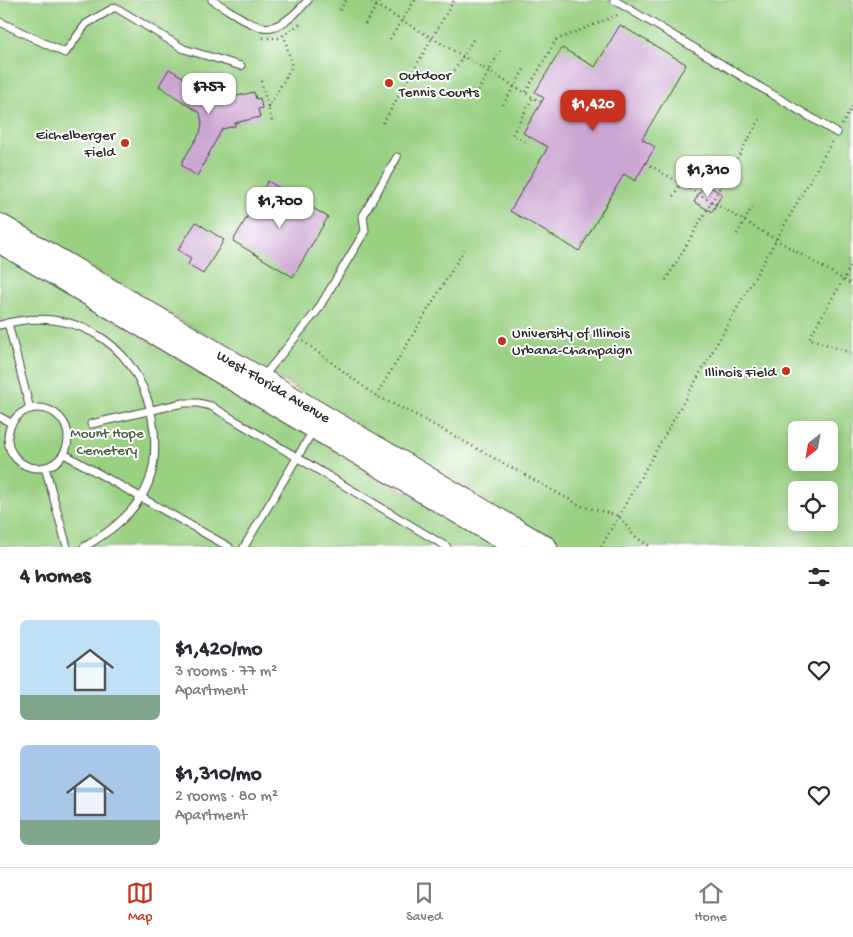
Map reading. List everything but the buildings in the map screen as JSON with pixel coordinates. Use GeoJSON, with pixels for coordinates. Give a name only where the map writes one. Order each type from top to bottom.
{"type":"FeatureCollection","features":[{"type":"Feature","properties":{"kind":"main road","name":"West Florida Avenue"},"geometry":{"type":"LineString","coordinates":[[0,224],[257,386],[314,429],[515,547]]}},
{"type":"Feature","properties":{"kind":"main road","name":"West Florida Avenue"},"geometry":{"type":"LineString","coordinates":[[0,243],[547,547]]}},
{"type":"Feature","properties":{"kind":"lane"},"geometry":{"type":"LineString","coordinates":[[212,0],[254,24],[267,28],[278,26],[295,14],[308,0]]}},
{"type":"Feature","properties":{"kind":"lane"},"geometry":{"type":"LineString","coordinates":[[614,0],[837,133]]}},
{"type":"Feature","properties":{"kind":"lane"},"geometry":{"type":"LineString","coordinates":[[0,22],[65,53],[86,24],[115,7],[184,49],[241,66]]}},
{"type":"Feature","properties":{"kind":"lane"},"geometry":{"type":"LineString","coordinates":[[257,386],[317,311],[365,231],[363,216],[397,157]]}},
{"type":"Feature","properties":{"kind":"lane"},"geometry":{"type":"LineString","coordinates":[[0,325],[36,319],[59,321],[89,329],[112,345],[132,367],[151,410],[154,464],[142,497],[112,528],[84,547]]}},
{"type":"Feature","properties":{"kind":"lane"},"geometry":{"type":"LineString","coordinates":[[8,323],[30,409]]}},
{"type":"Feature","properties":{"kind":"lane"},"geometry":{"type":"LineString","coordinates":[[91,424],[183,403],[198,402],[211,406],[447,547]]}},
{"type":"Feature","properties":{"kind":"lane"},"geometry":{"type":"LineString","coordinates":[[42,407],[60,416],[68,434],[68,444],[64,454],[58,461],[45,467],[29,467],[20,462],[8,446],[7,436],[11,424],[23,411],[42,407]]}},
{"type":"Feature","properties":{"kind":"lane"},"geometry":{"type":"LineString","coordinates":[[0,417],[11,424]]}},
{"type":"Feature","properties":{"kind":"lane"},"geometry":{"type":"LineString","coordinates":[[244,547],[314,429]]}},
{"type":"Feature","properties":{"kind":"lane"},"geometry":{"type":"LineString","coordinates":[[0,448],[8,446]]}},
{"type":"Feature","properties":{"kind":"lane"},"geometry":{"type":"LineString","coordinates":[[64,454],[229,547]]}},
{"type":"Feature","properties":{"kind":"lane"},"geometry":{"type":"LineString","coordinates":[[45,467],[67,547]]}},
{"type":"Feature","properties":{"kind":"path"},"geometry":{"type":"LineString","coordinates":[[340,10],[346,0]]}},
{"type":"Feature","properties":{"kind":"path"},"geometry":{"type":"LineString","coordinates":[[367,0],[541,102]]}},
{"type":"Feature","properties":{"kind":"path"},"geometry":{"type":"LineString","coordinates":[[365,24],[380,0]]}},
{"type":"Feature","properties":{"kind":"path"},"geometry":{"type":"LineString","coordinates":[[390,39],[414,0]]}},
{"type":"Feature","properties":{"kind":"path"},"geometry":{"type":"LineString","coordinates":[[383,124],[454,0]]}},
{"type":"Feature","properties":{"kind":"path"},"geometry":{"type":"LineString","coordinates":[[525,93],[556,40],[631,10]]}},
{"type":"Feature","properties":{"kind":"path"},"geometry":{"type":"LineString","coordinates":[[268,108],[292,66],[284,35]]}},
{"type":"Feature","properties":{"kind":"path"},"geometry":{"type":"LineString","coordinates":[[452,75],[475,36]]}},
{"type":"Feature","properties":{"kind":"path"},"geometry":{"type":"LineString","coordinates":[[478,90],[500,51]]}},
{"type":"Feature","properties":{"kind":"path"},"geometry":{"type":"LineString","coordinates":[[503,104],[526,66]]}},
{"type":"Feature","properties":{"kind":"path"},"geometry":{"type":"LineString","coordinates":[[261,81],[272,121]]}},
{"type":"Feature","properties":{"kind":"path"},"geometry":{"type":"LineString","coordinates":[[525,142],[512,135],[533,98]]}},
{"type":"Feature","properties":{"kind":"path"},"geometry":{"type":"LineString","coordinates":[[601,547],[853,105]]}},
{"type":"Feature","properties":{"kind":"path"},"geometry":{"type":"LineString","coordinates":[[666,280],[760,119]]}},
{"type":"Feature","properties":{"kind":"path"},"geometry":{"type":"LineString","coordinates":[[646,162],[853,285]]}},
{"type":"Feature","properties":{"kind":"path"},"geometry":{"type":"LineString","coordinates":[[673,196],[690,167]]}},
{"type":"Feature","properties":{"kind":"path"},"geometry":{"type":"LineString","coordinates":[[737,234],[754,204]]}},
{"type":"Feature","properties":{"kind":"path"},"geometry":{"type":"LineString","coordinates":[[376,396],[464,250]]}},
{"type":"Feature","properties":{"kind":"path"},"geometry":{"type":"LineString","coordinates":[[853,263],[809,338],[853,354]]}},
{"type":"Feature","properties":{"kind":"path"},"geometry":{"type":"LineString","coordinates":[[296,336],[376,396],[416,415],[581,506],[619,516],[634,536],[651,547]]}},
{"type":"Feature","properties":{"kind":"green space","name":"University of Illinois Urbana-Champaign"},"geometry":{"type":"Polygon","coordinates":[[[0,0],[853,0],[853,547],[565,547],[0,214],[0,0]]]}},
{"type":"Feature","properties":{"kind":"green space","name":"Mount Hope Cemetery"},"geometry":{"type":"Polygon","coordinates":[[[0,253],[499,547],[0,547],[0,253]]]}},
{"type":"Feature","properties":{"kind":"place","name":"Outdoor Tennis Courts"},"geometry":{"type":"Point","coordinates":[389,83]}},
{"type":"Feature","properties":{"kind":"place","name":"Eichelberger Field"},"geometry":{"type":"Point","coordinates":[125,143]}},
{"type":"Feature","properties":{"kind":"place","name":"University of Illinois Urbana-Champaign"},"geometry":{"type":"Point","coordinates":[502,341]}},
{"type":"Feature","properties":{"kind":"place","name":"Illinois Field"},"geometry":{"type":"Point","coordinates":[786,371]}}]}
